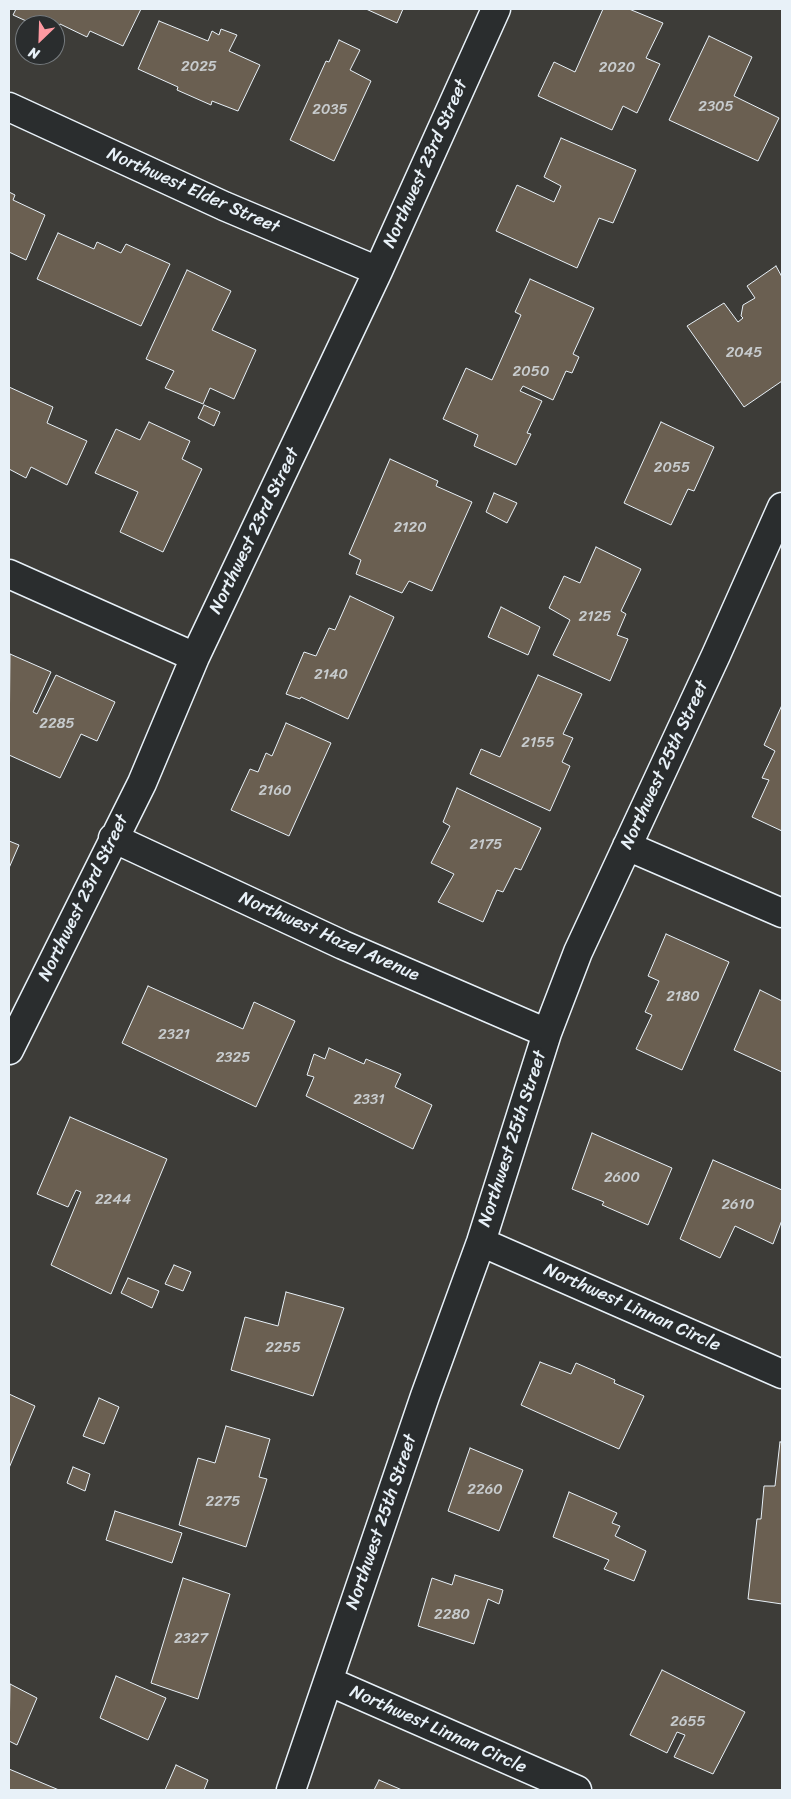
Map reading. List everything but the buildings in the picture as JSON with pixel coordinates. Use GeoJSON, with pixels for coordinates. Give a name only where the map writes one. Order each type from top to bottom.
{"type":"FeatureCollection","features":[{"type":"Feature","properties":{"kind":"street","name":"Northwest 23rd Street"},"geometry":{"type":"LineString","coordinates":[[9,1050],[142,783],[195,657],[378,271],[496,9]]}},
{"type":"Feature","properties":{"kind":"street","name":"Northwest Elder Street"},"geometry":{"type":"LineString","coordinates":[[9,108],[224,206],[378,271]]}},
{"type":"Feature","properties":{"kind":"street","name":"Northwest 25th Street"},"geometry":{"type":"LineString","coordinates":[[291,1790],[424,1396],[481,1242],[547,1033],[578,952],[716,655],[782,507]]}},
{"type":"Feature","properties":{"kind":"street"},"geometry":{"type":"LineString","coordinates":[[9,574],[195,657]]}},
{"type":"Feature","properties":{"kind":"street","name":"Northwest Hazel Avenue"},"geometry":{"type":"LineString","coordinates":[[113,838],[343,945],[547,1033]]}},
{"type":"Feature","properties":{"kind":"street"},"geometry":{"type":"LineString","coordinates":[[627,846],[782,913]]}},
{"type":"Feature","properties":{"kind":"street","name":"Northwest Linnan Circle"},"geometry":{"type":"LineString","coordinates":[[481,1242],[782,1374]]}},
{"type":"Feature","properties":{"kind":"street","name":"Northwest Linnan Circle"},"geometry":{"type":"LineString","coordinates":[[328,1681],[577,1790]]}}]}
